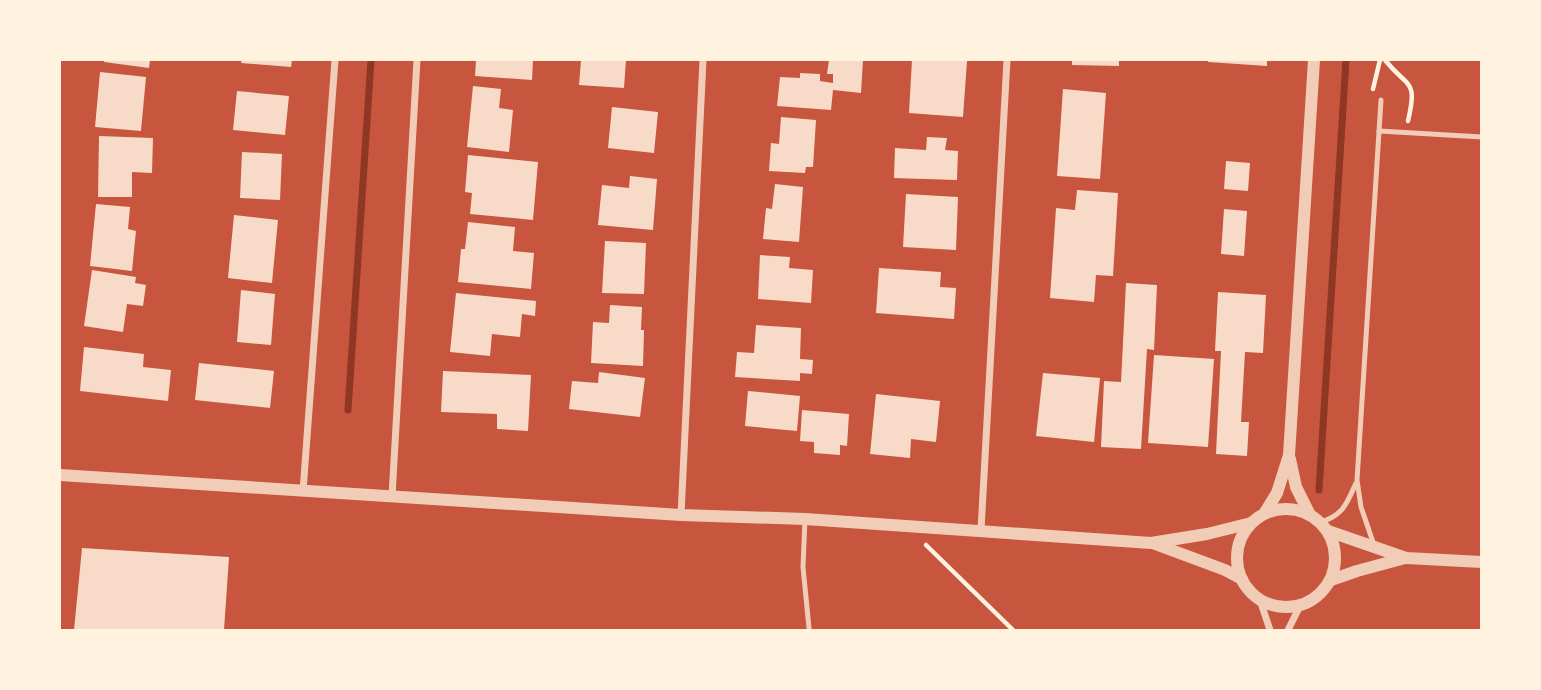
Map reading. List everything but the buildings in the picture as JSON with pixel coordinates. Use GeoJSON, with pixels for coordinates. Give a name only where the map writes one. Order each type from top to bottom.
{"type":"FeatureCollection","features":[{"type":"Feature","properties":{"kind":"street"},"geometry":{"type":"LineString","coordinates":[[303,491],[335,60]]}},
{"type":"Feature","properties":{"kind":"street"},"geometry":{"type":"LineString","coordinates":[[392,496],[417,60]]}},
{"type":"Feature","properties":{"kind":"street"},"geometry":{"type":"LineString","coordinates":[[681,516],[704,60]]}},
{"type":"Feature","properties":{"kind":"street"},"geometry":{"type":"LineString","coordinates":[[981,530],[1007,60]]}},
{"type":"Feature","properties":{"kind":"street"},"geometry":{"type":"LineString","coordinates":[[1264,514],[1277,494],[1289,455],[1314,60]]}},
{"type":"Feature","properties":{"kind":"street"},"geometry":{"type":"LineString","coordinates":[[1289,455],[1296,486],[1319,523],[1333,543],[1335,568],[1323,591],[1300,606],[1286,608],[1260,600],[1242,579],[1237,565],[1237,550],[1242,535],[1251,523],[1264,514],[1279,509],[1295,509],[1319,523],[1406,558],[1482,562]]}},
{"type":"Feature","properties":{"kind":"street"},"geometry":{"type":"LineString","coordinates":[[60,475],[681,516],[906,525],[1151,543],[1207,534],[1251,523]]}},
{"type":"Feature","properties":{"kind":"street"},"geometry":{"type":"LineString","coordinates":[[1151,543],[1242,579]]}},
{"type":"Feature","properties":{"kind":"street"},"geometry":{"type":"LineString","coordinates":[[1331,580],[1356,570],[1406,558]]}},
{"type":"Feature","properties":{"kind":"street"},"geometry":{"type":"LineString","coordinates":[[1260,600],[1270,631]]}},
{"type":"Feature","properties":{"kind":"street"},"geometry":{"type":"LineString","coordinates":[[1288,631],[1300,606]]}},
{"type":"Feature","properties":{"kind":"lane"},"geometry":{"type":"LineString","coordinates":[[1374,547],[1361,507],[1357,480],[1381,104]]}},
{"type":"Feature","properties":{"kind":"lane"},"geometry":{"type":"LineString","coordinates":[[1379,131],[1482,137]]}},
{"type":"Feature","properties":{"kind":"lane"},"geometry":{"type":"LineString","coordinates":[[1319,523],[1332,519],[1340,512],[1347,504],[1357,480]]}},
{"type":"Feature","properties":{"kind":"lane"},"geometry":{"type":"LineString","coordinates":[[805,519],[803,566],[809,628]]}},
{"type":"Feature","properties":{"kind":"path"},"geometry":{"type":"LineString","coordinates":[[1381,104],[1374,99],[1373,87],[1383,60],[1407,80],[1413,94],[1405,132]]}},
{"type":"Feature","properties":{"kind":"path"},"geometry":{"type":"LineString","coordinates":[[906,525],[1013,631]]}},
{"type":"Feature","properties":{"kind":"waterway"},"geometry":{"type":"LineString","coordinates":[[348,410],[371,60]]}},
{"type":"Feature","properties":{"kind":"waterway"},"geometry":{"type":"LineString","coordinates":[[1319,490],[1346,60]]}}]}
